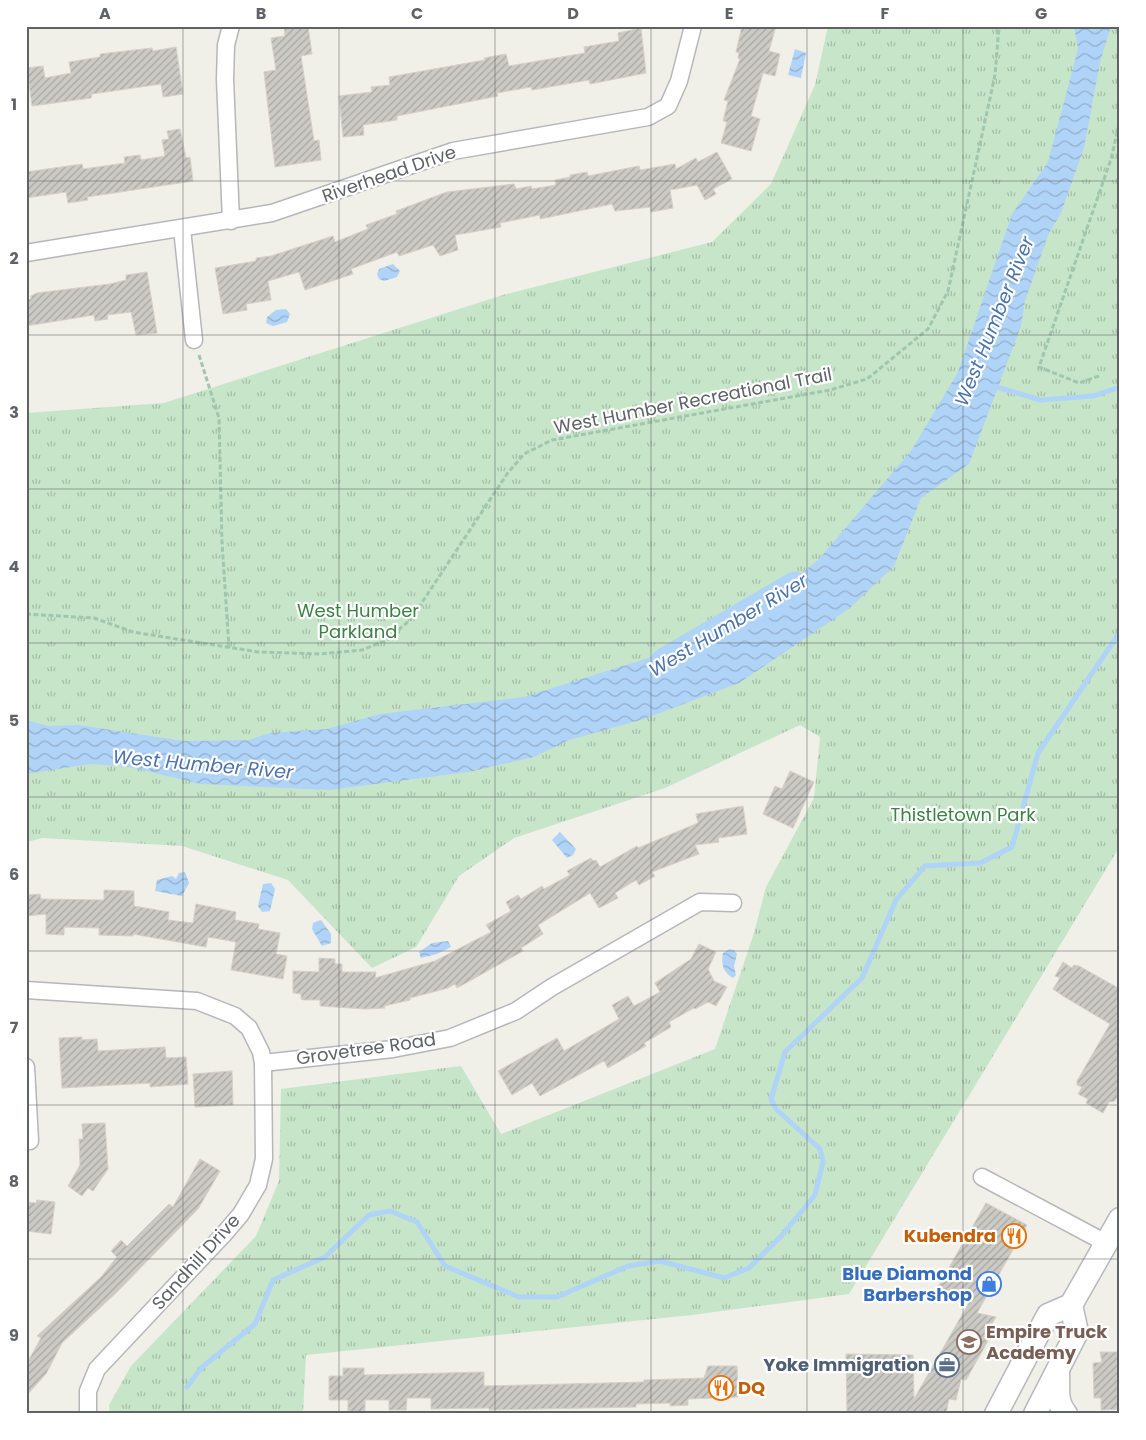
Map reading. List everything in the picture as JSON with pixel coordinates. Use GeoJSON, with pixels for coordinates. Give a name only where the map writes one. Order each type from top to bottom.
{"type":"FeatureCollection","features":[{"type":"Feature","properties":{"kind":"main road"},"geometry":{"type":"LineString","coordinates":[[996,1414],[1048,1315],[1071,1305],[1120,1219]]}},
{"type":"Feature","properties":{"kind":"main road"},"geometry":{"type":"LineString","coordinates":[[1035,1414],[1077,1332],[1071,1305]]}},
{"type":"Feature","properties":{"kind":"main road"},"geometry":{"type":"LineString","coordinates":[[1058,1369],[1057,1394],[1060,1407],[1066,1414]]}},
{"type":"Feature","properties":{"kind":"street"},"geometry":{"type":"LineString","coordinates":[[231,26],[226,45],[225,79],[231,221]]}},
{"type":"Feature","properties":{"kind":"street","name":"Riverhead Drive"},"geometry":{"type":"LineString","coordinates":[[26,253],[272,213],[453,151],[648,117],[668,106],[679,81],[693,26]]}},
{"type":"Feature","properties":{"kind":"street"},"geometry":{"type":"LineString","coordinates":[[182,229],[194,340]]}},
{"type":"Feature","properties":{"kind":"street","name":"Grovetree Road"},"geometry":{"type":"LineString","coordinates":[[263,1062],[393,1049],[450,1038],[516,1011],[541,997],[552,987],[700,902],[733,903]]}},
{"type":"Feature","properties":{"kind":"street"},"geometry":{"type":"LineString","coordinates":[[26,990],[197,1001],[235,1016],[249,1028],[261,1052],[263,1062]]}},
{"type":"Feature","properties":{"kind":"street","name":"Sandhill Drive"},"geometry":{"type":"LineString","coordinates":[[88,1414],[88,1391],[97,1369],[224,1234],[241,1214],[258,1184],[265,1149],[263,1062]]}},
{"type":"Feature","properties":{"kind":"street"},"geometry":{"type":"LineString","coordinates":[[26,1067],[30,1141]]}},
{"type":"Feature","properties":{"kind":"street"},"geometry":{"type":"LineString","coordinates":[[982,1176],[1106,1243]]}},
{"type":"Feature","properties":{"kind":"path","name":"West Humber Recreational Trail"},"geometry":{"type":"LineString","coordinates":[[26,614],[94,618],[134,632],[258,652],[320,654],[362,650],[387,640],[412,620],[507,474],[524,454],[552,440],[830,390],[867,379],[928,329],[948,291],[995,75],[999,26]]}},
{"type":"Feature","properties":{"kind":"path"},"geometry":{"type":"LineString","coordinates":[[1099,376],[1079,383],[1039,366],[1108,168],[1120,120]]}},
{"type":"Feature","properties":{"kind":"path"},"geometry":{"type":"LineString","coordinates":[[194,340],[219,418],[222,542],[229,648]]}},
{"type":"Feature","properties":{"kind":"green space","name":"West Humber Parkland"},"geometry":{"type":"Polygon","coordinates":[[[828,26],[1120,26],[1120,846],[849,1294],[692,1315],[306,1355],[303,1414],[110,1414],[109,1405],[131,1366],[256,1236],[279,1181],[281,1089],[461,1066],[501,1134],[715,1049],[754,933],[766,887],[814,798],[820,737],[800,725],[665,788],[514,838],[459,876],[416,947],[372,968],[288,880],[182,846],[43,838],[26,842],[26,413],[164,403],[503,295],[712,242],[771,184],[815,85],[828,26]]]}},
{"type":"Feature","properties":{"kind":"water"},"geometry":{"type":"Polygon","coordinates":[[[1074,26],[1111,26],[1100,62],[1084,148],[1061,213],[1048,235],[1025,301],[1021,326],[969,464],[921,498],[894,566],[850,608],[739,683],[644,719],[569,740],[534,757],[468,772],[329,790],[201,784],[125,766],[90,764],[26,774],[26,720],[48,726],[79,725],[183,741],[249,740],[270,733],[327,729],[380,714],[524,697],[728,633],[819,559],[911,451],[958,372],[1012,214],[1048,162],[1078,49],[1074,26]]]}},
{"type":"Feature","properties":{"kind":"water"},"geometry":{"type":"Polygon","coordinates":[[[795,49],[806,53],[801,78],[788,75],[795,49]]]}},
{"type":"Feature","properties":{"kind":"water"},"geometry":{"type":"Polygon","coordinates":[[[393,264],[400,271],[397,277],[384,281],[379,279],[377,274],[379,269],[393,264]]]}},
{"type":"Feature","properties":{"kind":"water"},"geometry":{"type":"Polygon","coordinates":[[[286,309],[290,314],[287,322],[273,326],[266,323],[267,317],[276,310],[286,309]]]}},
{"type":"Feature","properties":{"kind":"water"},"geometry":{"type":"Polygon","coordinates":[[[560,832],[576,849],[573,855],[567,858],[552,840],[560,832]]]}},
{"type":"Feature","properties":{"kind":"water"},"geometry":{"type":"Polygon","coordinates":[[[185,872],[189,883],[182,896],[155,891],[157,880],[172,876],[176,879],[179,873],[185,872]]]}},
{"type":"Feature","properties":{"kind":"water"},"geometry":{"type":"Polygon","coordinates":[[[271,883],[275,889],[270,911],[262,912],[258,906],[263,884],[271,883]]]}},
{"type":"Feature","properties":{"kind":"water"},"geometry":{"type":"Polygon","coordinates":[[[321,920],[331,934],[331,943],[322,946],[312,929],[313,923],[321,920]]]}},
{"type":"Feature","properties":{"kind":"water"},"geometry":{"type":"Polygon","coordinates":[[[448,941],[451,947],[437,954],[421,958],[419,952],[432,943],[448,941]]]}},
{"type":"Feature","properties":{"kind":"water"},"geometry":{"type":"Polygon","coordinates":[[[729,949],[734,950],[737,954],[734,966],[736,975],[733,978],[725,971],[722,961],[723,953],[729,949]]]}},
{"type":"Feature","properties":{"kind":"building"},"geometry":{"type":"Polygon","coordinates":[[[284,26],[308,26],[312,54],[301,56],[314,141],[319,140],[321,160],[275,167],[264,72],[276,70],[271,38],[285,36],[284,26]]]}},
{"type":"Feature","properties":{"kind":"building"},"geometry":{"type":"Polygon","coordinates":[[[742,26],[776,26],[769,51],[780,54],[775,76],[763,73],[751,116],[760,119],[751,151],[721,143],[727,122],[723,121],[728,101],[724,100],[740,59],[738,58],[739,53],[736,52],[742,26]]]}},
{"type":"Feature","properties":{"kind":"building"},"geometry":{"type":"Polygon","coordinates":[[[641,28],[646,73],[590,84],[589,80],[532,90],[531,87],[497,93],[498,96],[397,116],[397,120],[363,125],[364,135],[343,137],[339,96],[372,92],[371,87],[390,85],[389,77],[485,60],[484,58],[506,54],[509,66],[585,53],[584,47],[619,41],[618,33],[641,28]]]}},
{"type":"Feature","properties":{"kind":"building"},"geometry":{"type":"Polygon","coordinates":[[[176,47],[183,94],[163,97],[161,84],[92,94],[91,98],[32,106],[27,68],[43,66],[45,78],[71,73],[69,62],[100,57],[100,54],[152,48],[153,51],[176,47]]]}},
{"type":"Feature","properties":{"kind":"building"},"geometry":{"type":"Polygon","coordinates":[[[180,129],[186,158],[190,157],[193,181],[87,197],[88,200],[68,203],[66,192],[26,198],[26,172],[82,164],[83,169],[125,163],[124,157],[140,155],[141,160],[165,156],[162,140],[169,139],[167,131],[180,129]]]}},
{"type":"Feature","properties":{"kind":"building"},"geometry":{"type":"Polygon","coordinates":[[[717,152],[732,179],[713,189],[716,194],[705,200],[697,185],[670,190],[673,208],[651,212],[650,207],[615,211],[612,204],[540,219],[540,215],[500,223],[501,227],[455,235],[458,250],[440,256],[433,245],[399,256],[397,252],[351,269],[353,274],[305,290],[299,272],[268,281],[271,300],[246,304],[247,310],[223,314],[215,268],[256,261],[256,258],[271,256],[333,236],[335,242],[368,229],[366,225],[397,214],[396,211],[447,192],[514,184],[516,189],[531,186],[532,189],[556,185],[555,180],[570,177],[570,175],[587,172],[588,176],[639,166],[640,170],[675,164],[676,169],[696,158],[698,162],[717,152]]]}},
{"type":"Feature","properties":{"kind":"building"},"geometry":{"type":"Polygon","coordinates":[[[147,272],[157,333],[136,335],[131,312],[107,315],[108,319],[95,321],[94,315],[26,326],[26,300],[31,299],[31,296],[37,293],[110,284],[126,280],[126,275],[147,272]]]}},
{"type":"Feature","properties":{"kind":"building"},"geometry":{"type":"Polygon","coordinates":[[[790,771],[814,782],[793,828],[763,814],[775,786],[782,789],[790,771]]]}},
{"type":"Feature","properties":{"kind":"building"},"geometry":{"type":"Polygon","coordinates":[[[743,806],[747,834],[718,838],[719,842],[695,845],[699,854],[652,872],[655,876],[639,885],[636,880],[615,893],[618,898],[599,908],[590,893],[538,925],[543,934],[521,948],[523,951],[457,988],[455,984],[448,988],[410,998],[410,1000],[384,1006],[385,1008],[365,1009],[320,1006],[320,1000],[304,1000],[301,999],[301,994],[293,993],[293,971],[319,972],[319,958],[335,959],[335,964],[342,964],[342,972],[376,972],[375,978],[435,961],[491,932],[486,925],[511,911],[506,902],[518,895],[521,899],[542,886],[544,889],[570,875],[567,871],[591,858],[593,861],[596,860],[600,867],[637,846],[638,848],[698,823],[696,814],[743,806]]]}},
{"type":"Feature","properties":{"kind":"building"},"geometry":{"type":"Polygon","coordinates":[[[104,890],[134,891],[134,906],[169,912],[168,920],[193,923],[196,904],[236,912],[235,920],[259,924],[258,929],[280,933],[276,954],[287,956],[283,979],[231,970],[236,942],[208,937],[206,947],[133,934],[133,936],[99,935],[99,928],[64,927],[64,935],[46,934],[46,914],[26,916],[26,895],[40,894],[41,899],[104,900],[104,890]]]}},
{"type":"Feature","properties":{"kind":"building"},"geometry":{"type":"Polygon","coordinates":[[[699,944],[716,952],[708,969],[714,981],[727,987],[716,1006],[708,1002],[669,1022],[671,1027],[644,1043],[646,1046],[608,1068],[604,1061],[540,1096],[532,1083],[512,1095],[498,1071],[557,1038],[564,1051],[619,1019],[612,1005],[628,996],[634,1006],[660,992],[655,983],[691,959],[699,944]]]}},
{"type":"Feature","properties":{"kind":"building"},"geometry":{"type":"Polygon","coordinates":[[[1063,962],[1072,968],[1074,965],[1079,966],[1120,989],[1120,1091],[1115,1101],[1109,1102],[1103,1113],[1086,1103],[1088,1099],[1078,1094],[1082,1087],[1077,1085],[1077,1081],[1110,1024],[1053,989],[1060,978],[1055,976],[1063,962]]]}},
{"type":"Feature","properties":{"kind":"building"},"geometry":{"type":"Polygon","coordinates":[[[82,1037],[82,1040],[97,1039],[98,1051],[165,1047],[166,1058],[186,1057],[188,1084],[150,1087],[150,1083],[62,1088],[59,1038],[82,1037]]]}},
{"type":"Feature","properties":{"kind":"building"},"geometry":{"type":"Polygon","coordinates":[[[232,1071],[233,1105],[195,1107],[193,1074],[232,1071]]]}},
{"type":"Feature","properties":{"kind":"building"},"geometry":{"type":"Polygon","coordinates":[[[105,1123],[108,1169],[93,1191],[88,1188],[82,1196],[68,1186],[80,1165],[79,1139],[83,1139],[82,1124],[105,1123]]]}},
{"type":"Feature","properties":{"kind":"building"},"geometry":{"type":"Polygon","coordinates":[[[200,1159],[220,1171],[198,1209],[117,1292],[62,1343],[46,1374],[26,1396],[26,1365],[41,1338],[37,1336],[101,1277],[117,1257],[111,1251],[121,1240],[127,1246],[169,1204],[173,1207],[200,1159]]]}},
{"type":"Feature","properties":{"kind":"building"},"geometry":{"type":"Polygon","coordinates":[[[37,1200],[55,1202],[51,1234],[26,1231],[26,1202],[36,1203],[37,1200]]]}},
{"type":"Feature","properties":{"kind":"building"},"geometry":{"type":"Polygon","coordinates":[[[986,1203],[1027,1225],[977,1313],[996,1317],[984,1338],[989,1339],[966,1380],[961,1379],[956,1400],[949,1399],[946,1414],[847,1414],[846,1354],[913,1355],[914,1399],[971,1299],[935,1292],[986,1203]]]}},
{"type":"Feature","properties":{"kind":"building"},"geometry":{"type":"Polygon","coordinates":[[[1100,1352],[1120,1352],[1120,1409],[1101,1410],[1101,1398],[1094,1398],[1093,1363],[1102,1362],[1100,1352]]]}},
{"type":"Feature","properties":{"kind":"building"},"geometry":{"type":"Polygon","coordinates":[[[708,1366],[737,1366],[738,1397],[688,1399],[688,1405],[670,1406],[670,1403],[636,1404],[636,1407],[489,1410],[489,1408],[431,1409],[431,1398],[407,1398],[406,1410],[389,1410],[389,1400],[365,1400],[365,1412],[348,1411],[348,1400],[329,1400],[329,1376],[343,1376],[343,1368],[364,1368],[364,1375],[484,1372],[484,1386],[644,1382],[644,1380],[704,1378],[708,1366]]]}},
{"type":"Feature","properties":{"kind":"waterway"},"geometry":{"type":"LineString","coordinates":[[994,386],[1040,400],[1093,396],[1120,387]]}},
{"type":"Feature","properties":{"kind":"waterway","name":"West Humber River"},"geometry":{"type":"LineString","coordinates":[[665,662],[795,586]]}},
{"type":"Feature","properties":{"kind":"waterway"},"geometry":{"type":"LineString","coordinates":[[187,1387],[201,1368],[255,1324],[273,1280],[325,1257],[369,1215],[390,1211],[417,1222],[445,1266],[519,1297],[557,1297],[628,1266],[660,1261],[724,1278],[749,1268],[783,1234],[815,1195],[823,1162],[820,1149],[776,1109],[771,1099],[785,1052],[862,978],[896,900],[925,866],[980,863],[1012,847],[1038,753],[1120,632]]}},
{"type":"Feature","properties":{"kind":"place","name":"Kubendra"},"geometry":{"type":"Point","coordinates":[1014,1236]}},
{"type":"Feature","properties":{"kind":"place","name":"Blue Diamond Barbershop"},"geometry":{"type":"Point","coordinates":[989,1284]}},
{"type":"Feature","properties":{"kind":"place","name":"Empire Truck Academy"},"geometry":{"type":"Point","coordinates":[969,1342]}},
{"type":"Feature","properties":{"kind":"place","name":"Yoke Immigration"},"geometry":{"type":"Point","coordinates":[947,1365]}},
{"type":"Feature","properties":{"kind":"place","name":"DQ"},"geometry":{"type":"Point","coordinates":[721,1388]}},
{"type":"Feature","properties":{"kind":"park label","name":"Thistletown Park"},"geometry":{"type":"Point","coordinates":[963,815]}}]}
